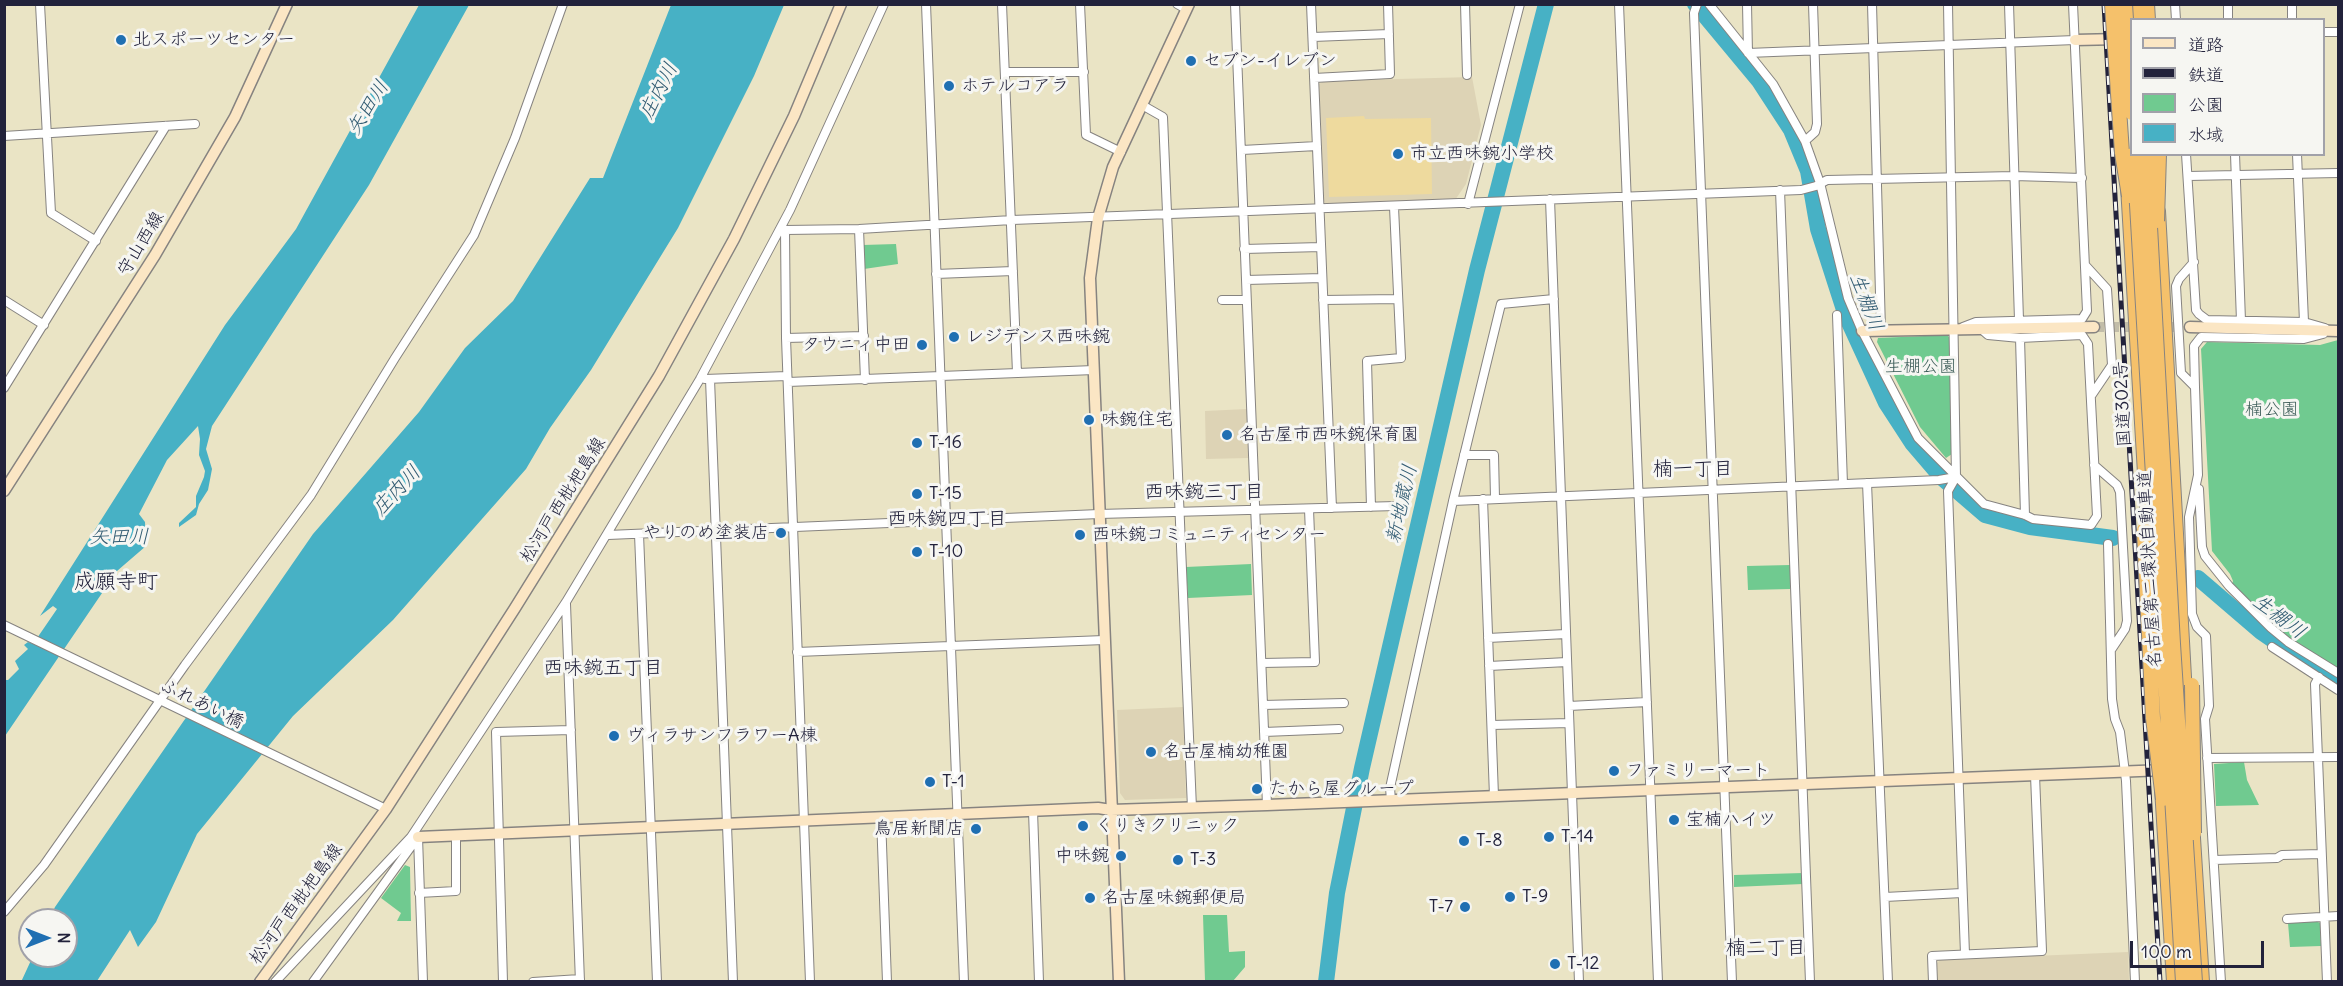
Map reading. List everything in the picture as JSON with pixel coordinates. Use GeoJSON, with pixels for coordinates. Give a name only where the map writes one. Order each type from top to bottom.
{"type":"FeatureCollection","features":[{"type":"Feature","properties":{"kind":"highway"},"geometry":{"type":"LineString","coordinates":[[2112,4],[2121,153],[2142,270]]}},
{"type":"Feature","properties":{"kind":"highway","name":"国道302号"},"geometry":{"type":"LineString","coordinates":[[2117,4],[2125,39],[2130,107]]}},
{"type":"Feature","properties":{"kind":"highway"},"geometry":{"type":"LineString","coordinates":[[2125,4],[2130,82]]}},
{"type":"Feature","properties":{"kind":"highway","name":"国道302号"},"geometry":{"type":"LineString","coordinates":[[2134,156],[2142,270],[2161,771],[2174,981]]}},
{"type":"Feature","properties":{"kind":"highway","name":"名古屋第二環状自動車道"},"geometry":{"type":"LineString","coordinates":[[2134,156],[2185,923],[2183,981]]}},
{"type":"Feature","properties":{"kind":"highway","name":"名古屋第二環状自動車道"},"geometry":{"type":"LineString","coordinates":[[2142,270],[2146,156]]}},
{"type":"Feature","properties":{"kind":"highway"},"geometry":{"type":"LineString","coordinates":[[2157,156],[2159,200],[2131,321],[2153,718],[2185,923]]}},
{"type":"Feature","properties":{"kind":"highway"},"geometry":{"type":"LineString","coordinates":[[2157,156],[2160,247],[2202,981]]}},
{"type":"Feature","properties":{"kind":"highway"},"geometry":{"type":"LineString","coordinates":[[2160,247],[2167,303],[2192,685],[2194,808],[2185,923]]}},
{"type":"Feature","properties":{"kind":"highway","name":"名古屋第二環状自動車道"},"geometry":{"type":"LineString","coordinates":[[2185,923],[2195,981]]}},
{"type":"Feature","properties":{"kind":"street"},"geometry":{"type":"LineString","coordinates":[[40,4],[51,213],[96,241]]}},
{"type":"Feature","properties":{"kind":"street","name":"守山西線"},"geometry":{"type":"LineString","coordinates":[[4,491],[151,261],[235,117],[287,4]]}},
{"type":"Feature","properties":{"kind":"street"},"geometry":{"type":"LineString","coordinates":[[4,912],[44,865],[162,701],[185,665],[311,495],[474,235],[515,138],[563,4]]}},
{"type":"Feature","properties":{"kind":"street","name":"松河戸西枇杷島線"},"geometry":{"type":"LineString","coordinates":[[260,981],[386,808],[515,608],[658,376],[734,239],[794,116],[841,4]]}},
{"type":"Feature","properties":{"kind":"street"},"geometry":{"type":"LineString","coordinates":[[313,981],[415,837],[608,535],[700,379],[782,230],[884,4]]}},
{"type":"Feature","properties":{"kind":"street"},"geometry":{"type":"LineString","coordinates":[[926,4],[949,646],[964,981]]}},
{"type":"Feature","properties":{"kind":"street"},"geometry":{"type":"LineString","coordinates":[[1002,4],[1017,373]]}},
{"type":"Feature","properties":{"kind":"street"},"geometry":{"type":"LineString","coordinates":[[1080,4],[1086,135],[1120,152]]}},
{"type":"Feature","properties":{"kind":"street"},"geometry":{"type":"LineString","coordinates":[[1235,4],[1267,805]]}},
{"type":"Feature","properties":{"kind":"street"},"geometry":{"type":"LineString","coordinates":[[1311,4],[1332,508]]}},
{"type":"Feature","properties":{"kind":"street"},"geometry":{"type":"LineString","coordinates":[[1314,78],[1390,74],[1388,4]]}},
{"type":"Feature","properties":{"kind":"street"},"geometry":{"type":"LineString","coordinates":[[1465,4],[1467,75]]}},
{"type":"Feature","properties":{"kind":"street"},"geometry":{"type":"LineString","coordinates":[[1468,204],[1520,4]]}},
{"type":"Feature","properties":{"kind":"street"},"geometry":{"type":"LineString","coordinates":[[1619,4],[1658,981]]}},
{"type":"Feature","properties":{"kind":"street"},"geometry":{"type":"LineString","coordinates":[[1697,4],[1694,13],[1732,981]]}},
{"type":"Feature","properties":{"kind":"street"},"geometry":{"type":"LineString","coordinates":[[1709,4],[1773,84],[1805,141],[1848,298],[1862,331],[1918,438],[1954,478],[1984,504],[2025,514],[2033,519],[2088,526],[2097,516],[2088,344],[2082,335],[2020,338],[1988,335],[1980,328]]}},
{"type":"Feature","properties":{"kind":"street"},"geometry":{"type":"LineString","coordinates":[[1747,4],[1748,53]]}},
{"type":"Feature","properties":{"kind":"street"},"geometry":{"type":"LineString","coordinates":[[1805,141],[1815,132],[1817,124],[1813,4]]}},
{"type":"Feature","properties":{"kind":"street"},"geometry":{"type":"LineString","coordinates":[[1872,4],[1881,330]]}},
{"type":"Feature","properties":{"kind":"street"},"geometry":{"type":"LineString","coordinates":[[1948,4],[1957,328],[1954,478],[1948,491],[1965,954]]}},
{"type":"Feature","properties":{"kind":"street"},"geometry":{"type":"LineString","coordinates":[[2008,4],[2019,321]]}},
{"type":"Feature","properties":{"kind":"street"},"geometry":{"type":"LineString","coordinates":[[1957,328],[1976,322],[2082,319],[2088,311],[2073,4]]}},
{"type":"Feature","properties":{"kind":"street"},"geometry":{"type":"LineString","coordinates":[[1119,981],[1090,278],[1098,218],[1107,186],[1184,6]]}},
{"type":"Feature","properties":{"kind":"street"},"geometry":{"type":"LineString","coordinates":[[1313,37],[1389,34]]}},
{"type":"Feature","properties":{"kind":"street"},"geometry":{"type":"LineString","coordinates":[[1748,53],[2125,39]]}},
{"type":"Feature","properties":{"kind":"street"},"geometry":{"type":"LineString","coordinates":[[1005,72],[1083,72]]}},
{"type":"Feature","properties":{"kind":"street"},"geometry":{"type":"LineString","coordinates":[[1142,105],[1163,117],[1192,808]]}},
{"type":"Feature","properties":{"kind":"street"},"geometry":{"type":"LineString","coordinates":[[4,135],[195,123]]}},
{"type":"Feature","properties":{"kind":"street"},"geometry":{"type":"LineString","coordinates":[[4,388],[166,126]]}},
{"type":"Feature","properties":{"kind":"street"},"geometry":{"type":"LineString","coordinates":[[1242,150],[1317,147]]}},
{"type":"Feature","properties":{"kind":"street"},"geometry":{"type":"LineString","coordinates":[[2187,156],[2196,310],[2199,314],[2207,320],[2304,322],[2336,331]]}},
{"type":"Feature","properties":{"kind":"street"},"geometry":{"type":"LineString","coordinates":[[2235,156],[2241,321]]}},
{"type":"Feature","properties":{"kind":"street"},"geometry":{"type":"LineString","coordinates":[[2297,156],[2304,322]]}},
{"type":"Feature","properties":{"kind":"street"},"geometry":{"type":"LineString","coordinates":[[2188,176],[2338,173]]}},
{"type":"Feature","properties":{"kind":"street"},"geometry":{"type":"LineString","coordinates":[[782,230],[859,229],[1012,220],[1701,194],[1805,189],[1827,180],[2014,176],[2082,178]]}},
{"type":"Feature","properties":{"kind":"street"},"geometry":{"type":"LineString","coordinates":[[1779,190],[1810,981]]}},
{"type":"Feature","properties":{"kind":"street"},"geometry":{"type":"LineString","coordinates":[[1550,199],[1579,981]]}},
{"type":"Feature","properties":{"kind":"street"},"geometry":{"type":"LineString","coordinates":[[1371,507],[1367,361],[1401,358],[1394,207]]}},
{"type":"Feature","properties":{"kind":"street"},"geometry":{"type":"LineString","coordinates":[[859,229],[865,380]]}},
{"type":"Feature","properties":{"kind":"street"},"geometry":{"type":"LineString","coordinates":[[782,230],[810,981]]}},
{"type":"Feature","properties":{"kind":"street"},"geometry":{"type":"LineString","coordinates":[[1244,249],[1321,247]]}},
{"type":"Feature","properties":{"kind":"street"},"geometry":{"type":"LineString","coordinates":[[2194,262],[2176,286],[2181,373],[2195,387]]}},
{"type":"Feature","properties":{"kind":"street"},"geometry":{"type":"LineString","coordinates":[[2086,266],[2107,289],[2112,365],[2093,390],[2091,397]]}},
{"type":"Feature","properties":{"kind":"street"},"geometry":{"type":"LineString","coordinates":[[936,274],[1013,271]]}},
{"type":"Feature","properties":{"kind":"street"},"geometry":{"type":"LineString","coordinates":[[1246,280],[1322,278]]}},
{"type":"Feature","properties":{"kind":"street"},"geometry":{"type":"LineString","coordinates":[[1323,300],[1398,299]]}},
{"type":"Feature","properties":{"kind":"street"},"geometry":{"type":"LineString","coordinates":[[1391,800],[1390,788],[1453,501],[1501,304],[1554,299]]}},
{"type":"Feature","properties":{"kind":"street"},"geometry":{"type":"LineString","coordinates":[[4,300],[44,325]]}},
{"type":"Feature","properties":{"kind":"street"},"geometry":{"type":"LineString","coordinates":[[1222,300],[1246,300]]}},
{"type":"Feature","properties":{"kind":"street"},"geometry":{"type":"LineString","coordinates":[[1837,315],[1843,484]]}},
{"type":"Feature","properties":{"kind":"street"},"geometry":{"type":"LineString","coordinates":[[1862,331],[2094,327]]}},
{"type":"Feature","properties":{"kind":"street"},"geometry":{"type":"LineString","coordinates":[[2190,327],[2336,331]]}},
{"type":"Feature","properties":{"kind":"street"},"geometry":{"type":"LineString","coordinates":[[2336,331],[2304,339],[2201,337],[2194,346],[2198,475],[2202,547],[2205,556],[2229,586],[2271,628],[2288,642],[2338,673]]}},
{"type":"Feature","properties":{"kind":"street"},"geometry":{"type":"LineString","coordinates":[[786,338],[864,336]]}},
{"type":"Feature","properties":{"kind":"street"},"geometry":{"type":"LineString","coordinates":[[2020,338],[2025,514]]}},
{"type":"Feature","properties":{"kind":"street"},"geometry":{"type":"LineString","coordinates":[[700,379],[865,380],[1094,370]]}},
{"type":"Feature","properties":{"kind":"street"},"geometry":{"type":"LineString","coordinates":[[710,379],[733,981]]}},
{"type":"Feature","properties":{"kind":"street"},"geometry":{"type":"LineString","coordinates":[[1464,455],[1494,455],[1495,498]]}},
{"type":"Feature","properties":{"kind":"street"},"geometry":{"type":"LineString","coordinates":[[2094,465],[2120,490],[2127,625],[2111,651]]}},
{"type":"Feature","properties":{"kind":"street"},"geometry":{"type":"LineString","coordinates":[[2198,475],[2189,518],[2189,557],[2193,621],[2206,636],[2209,706],[2205,719],[2221,981]]}},
{"type":"Feature","properties":{"kind":"street"},"geometry":{"type":"LineString","coordinates":[[1453,501],[1954,478]]}},
{"type":"Feature","properties":{"kind":"street"},"geometry":{"type":"LineString","coordinates":[[1867,483],[1888,981]]}},
{"type":"Feature","properties":{"kind":"street"},"geometry":{"type":"LineString","coordinates":[[1484,499],[1494,796]]}},
{"type":"Feature","properties":{"kind":"street"},"geometry":{"type":"LineString","coordinates":[[608,535],[1099,514],[1396,506]]}},
{"type":"Feature","properties":{"kind":"street"},"geometry":{"type":"LineString","coordinates":[[1262,663],[1315,662],[1309,509]]}},
{"type":"Feature","properties":{"kind":"street"},"geometry":{"type":"LineString","coordinates":[[639,534],[657,981]]}},
{"type":"Feature","properties":{"kind":"street"},"geometry":{"type":"LineString","coordinates":[[2108,544],[2113,705],[2120,732],[2123,772],[2126,781],[2135,981]]}},
{"type":"Feature","properties":{"kind":"street"},"geometry":{"type":"LineString","coordinates":[[533,981],[580,980],[566,602]]}},
{"type":"Feature","properties":{"kind":"street","name":"ふれあい橋"},"geometry":{"type":"LineString","coordinates":[[4,625],[386,808]]}},
{"type":"Feature","properties":{"kind":"street"},"geometry":{"type":"LineString","coordinates":[[1488,638],[1566,634]]}},
{"type":"Feature","properties":{"kind":"street"},"geometry":{"type":"LineString","coordinates":[[797,652],[1104,640]]}},
{"type":"Feature","properties":{"kind":"street"},"geometry":{"type":"LineString","coordinates":[[2272,647],[2338,690]]}},
{"type":"Feature","properties":{"kind":"street"},"geometry":{"type":"LineString","coordinates":[[1490,666],[1567,662]]}},
{"type":"Feature","properties":{"kind":"street"},"geometry":{"type":"LineString","coordinates":[[2319,677],[2314,684],[2326,981]]}},
{"type":"Feature","properties":{"kind":"street"},"geometry":{"type":"LineString","coordinates":[[1569,706],[1647,702]]}},
{"type":"Feature","properties":{"kind":"street"},"geometry":{"type":"LineString","coordinates":[[1263,705],[1344,703]]}},
{"type":"Feature","properties":{"kind":"street"},"geometry":{"type":"LineString","coordinates":[[1492,725],[1569,723]]}},
{"type":"Feature","properties":{"kind":"street"},"geometry":{"type":"LineString","coordinates":[[1264,732],[1339,729]]}},
{"type":"Feature","properties":{"kind":"street"},"geometry":{"type":"LineString","coordinates":[[503,981],[496,732],[571,730]]}},
{"type":"Feature","properties":{"kind":"street"},"geometry":{"type":"LineString","coordinates":[[2207,758],[2338,757]]}},
{"type":"Feature","properties":{"kind":"street"},"geometry":{"type":"LineString","coordinates":[[274,981],[415,837],[1098,808],[1111,810],[1192,808],[2189,770]]}},
{"type":"Feature","properties":{"kind":"street"},"geometry":{"type":"LineString","coordinates":[[1933,981],[1932,956],[2042,951],[2035,775]]}},
{"type":"Feature","properties":{"kind":"street"},"geometry":{"type":"LineString","coordinates":[[2191,802],[2211,821]]}},
{"type":"Feature","properties":{"kind":"street"},"geometry":{"type":"LineString","coordinates":[[1033,811],[1039,981]]}},
{"type":"Feature","properties":{"kind":"street"},"geometry":{"type":"LineString","coordinates":[[881,817],[887,981]]}},
{"type":"Feature","properties":{"kind":"street"},"geometry":{"type":"LineString","coordinates":[[419,893],[456,891],[456,836]]}},
{"type":"Feature","properties":{"kind":"street"},"geometry":{"type":"LineString","coordinates":[[415,837],[423,981]]}},
{"type":"Feature","properties":{"kind":"street"},"geometry":{"type":"LineString","coordinates":[[2214,860],[2321,854]]}},
{"type":"Feature","properties":{"kind":"street"},"geometry":{"type":"LineString","coordinates":[[1885,897],[1962,893]]}},
{"type":"Feature","properties":{"kind":"street"},"geometry":{"type":"LineString","coordinates":[[2287,919],[2338,916]]}},
{"type":"Feature","properties":{"kind":"shaded area","name":"市立西味鋺小学校"},"geometry":{"type":"Polygon","coordinates":[[[1472,77],[1481,125],[1466,184],[1455,200],[1328,206],[1324,202],[1319,84],[1324,81],[1472,77]]]}},
{"type":"Feature","properties":{"kind":"shaded area","name":"名古屋市西味鋺保育園"},"geometry":{"type":"Polygon","coordinates":[[[1247,409],[1248,458],[1206,459],[1205,411],[1247,409]]]}},
{"type":"Feature","properties":{"kind":"shaded area","name":"名古屋楠幼稚園"},"geometry":{"type":"Polygon","coordinates":[[[1183,707],[1186,798],[1125,800],[1120,793],[1117,710],[1183,707]]]}},
{"type":"Feature","properties":{"kind":"shaded area"},"geometry":{"type":"Polygon","coordinates":[[[2128,952],[2129,981],[1938,981],[1937,963],[1940,960],[2128,952]]]}},
{"type":"Feature","properties":{"kind":"green space"},"geometry":{"type":"Polygon","coordinates":[[[896,244],[898,264],[864,269],[863,245],[896,244]]]}},
{"type":"Feature","properties":{"kind":"green space","name":"生棚公園"},"geometry":{"type":"Polygon","coordinates":[[[1947,335],[1949,337],[1952,454],[1946,458],[1920,427],[1877,342],[1878,338],[1947,335]]]}},
{"type":"Feature","properties":{"kind":"green space","name":"楠公園"},"geometry":{"type":"Polygon","coordinates":[[[2338,340],[2338,670],[2275,631],[2231,588],[2233,581],[2230,574],[2212,551],[2201,349],[2207,342],[2320,345],[2338,340]]]}},
{"type":"Feature","properties":{"kind":"green space"},"geometry":{"type":"Polygon","coordinates":[[[1251,564],[1252,595],[1188,598],[1186,567],[1251,564]]]}},
{"type":"Feature","properties":{"kind":"green space"},"geometry":{"type":"Polygon","coordinates":[[[1790,565],[1790,589],[1748,590],[1747,566],[1790,565]]]}},
{"type":"Feature","properties":{"kind":"green space"},"geometry":{"type":"Polygon","coordinates":[[[2244,762],[2247,780],[2259,805],[2216,806],[2214,764],[2244,762]]]}},
{"type":"Feature","properties":{"kind":"green space"},"geometry":{"type":"Polygon","coordinates":[[[405,865],[410,867],[411,921],[397,921],[401,913],[381,898],[405,865]]]}},
{"type":"Feature","properties":{"kind":"green space"},"geometry":{"type":"Polygon","coordinates":[[[1803,873],[1803,884],[1734,887],[1734,875],[1803,873]]]}},
{"type":"Feature","properties":{"kind":"green space"},"geometry":{"type":"Polygon","coordinates":[[[1203,915],[1227,915],[1229,952],[1245,951],[1245,967],[1233,981],[1205,981],[1203,915]]]}},
{"type":"Feature","properties":{"kind":"green space"},"geometry":{"type":"Polygon","coordinates":[[[2316,921],[2320,923],[2321,946],[2290,947],[2288,923],[2316,921]]]}},
{"type":"Feature","properties":{"kind":"sand"},"geometry":{"type":"Polygon","coordinates":[[[1364,116],[1365,119],[1431,118],[1432,194],[1329,197],[1326,118],[1364,116]]]}},
{"type":"Feature","properties":{"kind":"water","name":"矢田川"},"geometry":{"type":"Polygon","coordinates":[[[419,5],[469,5],[369,185],[212,426],[206,449],[212,469],[208,490],[199,504],[196,515],[179,527],[179,523],[196,507],[196,496],[204,477],[205,471],[199,455],[198,426],[167,460],[139,514],[145,522],[146,546],[117,571],[5,736],[5,680],[8,680],[19,669],[15,661],[28,649],[24,645],[28,642],[33,644],[57,609],[53,606],[40,616],[225,325],[296,229],[419,5]]]}},
{"type":"Feature","properties":{"kind":"water","name":"庄内川"},"geometry":{"type":"Polygon","coordinates":[[[671,5],[784,5],[754,76],[678,228],[591,370],[550,428],[526,469],[393,620],[293,716],[197,834],[156,922],[138,947],[130,930],[97,981],[21,982],[27,968],[78,968],[78,908],[55,907],[313,534],[419,412],[465,348],[513,301],[590,178],[603,178],[671,5]]]}},
{"type":"Feature","properties":{"kind":"waterway","name":"新地蔵川"},"geometry":{"type":"LineString","coordinates":[[1326,982],[1337,893],[1362,768],[1477,270],[1546,4]]}},
{"type":"Feature","properties":{"kind":"waterway","name":"生棚川"},"geometry":{"type":"LineString","coordinates":[[1695,4],[1759,81],[1791,130],[1808,171],[1818,229],[1846,316],[1886,403],[1912,443],[1942,478],[1985,515],[2030,527],[2113,538]]}},
{"type":"Feature","properties":{"kind":"waterway","name":"生棚川"},"geometry":{"type":"LineString","coordinates":[[2198,578],[2261,632],[2338,685]]}},
{"type":"Feature","properties":{"kind":"tunnel"},"geometry":{"type":"LineString","coordinates":[[2094,327],[2141,327]]}},
{"type":"Feature","properties":{"kind":"tunnel"},"geometry":{"type":"LineString","coordinates":[[2157,327],[2190,327]]}},
{"type":"Feature","properties":{"kind":"railway"},"geometry":{"type":"LineString","coordinates":[[2104,4],[2160,982]]}},
{"type":"Feature","properties":{"kind":"place","name":"北スポーツセンター"},"geometry":{"type":"Point","coordinates":[121,40]}},
{"type":"Feature","properties":{"kind":"place","name":"セブン-イレブン"},"geometry":{"type":"Point","coordinates":[1191,61]}},
{"type":"Feature","properties":{"kind":"place","name":"ホテルコアラ"},"geometry":{"type":"Point","coordinates":[949,86]}},
{"type":"Feature","properties":{"kind":"place","name":"市立西味鋺小学校"},"geometry":{"type":"Point","coordinates":[1398,154]}},
{"type":"Feature","properties":{"kind":"place","name":"レジデンス西味鋺"},"geometry":{"type":"Point","coordinates":[954,337]}},
{"type":"Feature","properties":{"kind":"place","name":"タウニィ中田"},"geometry":{"type":"Point","coordinates":[922,345]}},
{"type":"Feature","properties":{"kind":"place","name":"味鋺住宅"},"geometry":{"type":"Point","coordinates":[1089,420]}},
{"type":"Feature","properties":{"kind":"place","name":"名古屋市西味鋺保育園"},"geometry":{"type":"Point","coordinates":[1227,435]}},
{"type":"Feature","properties":{"kind":"place","name":"T-16"},"geometry":{"type":"Point","coordinates":[917,443]}},
{"type":"Feature","properties":{"kind":"place","name":"T-15"},"geometry":{"type":"Point","coordinates":[917,494]}},
{"type":"Feature","properties":{"kind":"place","name":"やりのめ塗装店"},"geometry":{"type":"Point","coordinates":[781,533]}},
{"type":"Feature","properties":{"kind":"place","name":"西味鋺コミュニティセンター"},"geometry":{"type":"Point","coordinates":[1080,535]}},
{"type":"Feature","properties":{"kind":"place","name":"T-10"},"geometry":{"type":"Point","coordinates":[917,552]}},
{"type":"Feature","properties":{"kind":"place","name":"ヴィラサンフラワーA棟"},"geometry":{"type":"Point","coordinates":[614,736]}},
{"type":"Feature","properties":{"kind":"place","name":"名古屋楠幼稚園"},"geometry":{"type":"Point","coordinates":[1151,752]}},
{"type":"Feature","properties":{"kind":"place","name":"ファミリーマート"},"geometry":{"type":"Point","coordinates":[1614,771]}},
{"type":"Feature","properties":{"kind":"place","name":"T-1"},"geometry":{"type":"Point","coordinates":[930,782]}},
{"type":"Feature","properties":{"kind":"place","name":"たから屋グループ"},"geometry":{"type":"Point","coordinates":[1257,789]}},
{"type":"Feature","properties":{"kind":"place","name":"宝楠ハイツ"},"geometry":{"type":"Point","coordinates":[1674,820]}},
{"type":"Feature","properties":{"kind":"place","name":"くりきクリニック"},"geometry":{"type":"Point","coordinates":[1083,826]}},
{"type":"Feature","properties":{"kind":"place","name":"鳥居新聞店"},"geometry":{"type":"Point","coordinates":[976,829]}},
{"type":"Feature","properties":{"kind":"place","name":"T-14"},"geometry":{"type":"Point","coordinates":[1549,837]}},
{"type":"Feature","properties":{"kind":"place","name":"T-8"},"geometry":{"type":"Point","coordinates":[1464,841]}},
{"type":"Feature","properties":{"kind":"place","name":"中味鋺"},"geometry":{"type":"Point","coordinates":[1121,856]}},
{"type":"Feature","properties":{"kind":"place","name":"T-3"},"geometry":{"type":"Point","coordinates":[1178,860]}},
{"type":"Feature","properties":{"kind":"place","name":"T-9"},"geometry":{"type":"Point","coordinates":[1510,897]}},
{"type":"Feature","properties":{"kind":"place","name":"名古屋味鋺郵便局"},"geometry":{"type":"Point","coordinates":[1090,898]}},
{"type":"Feature","properties":{"kind":"place","name":"T-7"},"geometry":{"type":"Point","coordinates":[1465,907]}},
{"type":"Feature","properties":{"kind":"place","name":"T-12"},"geometry":{"type":"Point","coordinates":[1555,964]}},
{"type":"Feature","properties":{"kind":"district","name":"楠一丁目"},"geometry":{"type":"Point","coordinates":[1693,469]}},
{"type":"Feature","properties":{"kind":"district","name":"西味鋺三丁目"},"geometry":{"type":"Point","coordinates":[1204,492]}},
{"type":"Feature","properties":{"kind":"district","name":"西味鋺四丁目"},"geometry":{"type":"Point","coordinates":[947,519]}},
{"type":"Feature","properties":{"kind":"district","name":"成願寺町"},"geometry":{"type":"Point","coordinates":[116,582]}},
{"type":"Feature","properties":{"kind":"district","name":"西味鋺五丁目"},"geometry":{"type":"Point","coordinates":[603,668]}},
{"type":"Feature","properties":{"kind":"district","name":"楠二丁目"},"geometry":{"type":"Point","coordinates":[1766,948]}}]}
